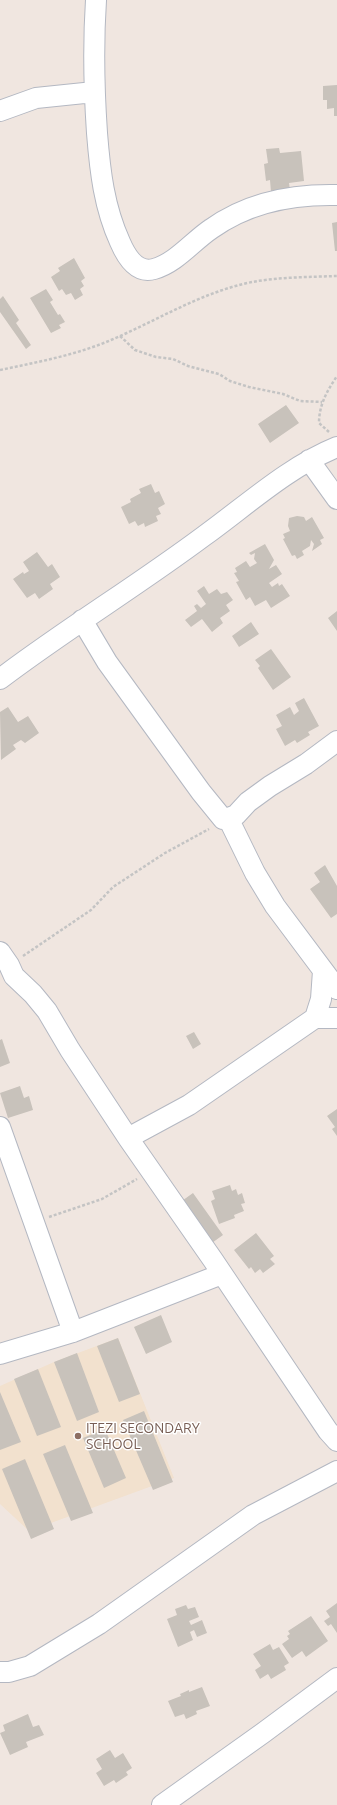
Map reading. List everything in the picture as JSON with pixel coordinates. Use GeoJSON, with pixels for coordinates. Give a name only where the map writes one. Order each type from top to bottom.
{"type":"FeatureCollection","features":[{"type":"Feature","properties":{"kind":"street"},"geometry":{"type":"LineString","coordinates":[[96,0],[94,92],[100,171],[106,203],[114,230],[124,251],[134,264],[147,270],[163,266],[210,229],[228,217],[247,209],[283,200],[320,195],[337,195]]}},
{"type":"Feature","properties":{"kind":"street"},"geometry":{"type":"LineString","coordinates":[[0,111],[36,98],[94,92]]}},
{"type":"Feature","properties":{"kind":"street"},"geometry":{"type":"LineString","coordinates":[[0,679],[335,442]]}},
{"type":"Feature","properties":{"kind":"street"},"geometry":{"type":"LineString","coordinates":[[309,460],[337,499]]}},
{"type":"Feature","properties":{"kind":"street"},"geometry":{"type":"LineString","coordinates":[[82,620],[107,662],[225,819],[275,906],[337,989]]}},
{"type":"Feature","properties":{"kind":"street"},"geometry":{"type":"LineString","coordinates":[[225,819],[236,814],[248,802],[270,786],[306,764],[337,741]]}},
{"type":"Feature","properties":{"kind":"street"},"geometry":{"type":"LineString","coordinates":[[6,970],[33,994],[47,1011],[70,1050],[128,1138],[328,1431],[337,1441]]}},
{"type":"Feature","properties":{"kind":"street"},"geometry":{"type":"LineString","coordinates":[[315,1018],[321,999],[323,971]]}},
{"type":"Feature","properties":{"kind":"street"},"geometry":{"type":"LineString","coordinates":[[128,1138],[189,1105],[315,1018],[337,1018]]}},
{"type":"Feature","properties":{"kind":"street"},"geometry":{"type":"LineString","coordinates":[[0,1127],[73,1332]]}},
{"type":"Feature","properties":{"kind":"street"},"geometry":{"type":"LineString","coordinates":[[0,1354],[73,1332],[222,1274]]}},
{"type":"Feature","properties":{"kind":"street"},"geometry":{"type":"LineString","coordinates":[[0,1672],[9,1672],[30,1666],[98,1624],[253,1515],[337,1471]]}},
{"type":"Feature","properties":{"kind":"street"},"geometry":{"type":"LineString","coordinates":[[162,1805],[263,1733],[335,1685]]}},
{"type":"Feature","properties":{"kind":"path"},"geometry":{"type":"LineString","coordinates":[[0,370],[68,355],[120,336],[190,303],[235,287],[253,282],[337,276]]}},
{"type":"Feature","properties":{"kind":"path"},"geometry":{"type":"LineString","coordinates":[[120,336],[135,350],[219,374],[230,381],[249,388],[283,394],[300,401],[322,402]]}},
{"type":"Feature","properties":{"kind":"path"},"geometry":{"type":"LineString","coordinates":[[335,442],[327,429],[319,423],[319,410],[328,389],[337,376]]}},
{"type":"Feature","properties":{"kind":"path"},"geometry":{"type":"LineString","coordinates":[[6,970],[91,910],[114,886],[165,853],[225,819]]}},
{"type":"Feature","properties":{"kind":"path"},"geometry":{"type":"LineString","coordinates":[[33,1222],[102,1199],[152,1173]]}},
{"type":"Feature","properties":{"kind":"shaded area","name":"ITEZI SECONDARY SCHOOL"},"geometry":{"type":"Polygon","coordinates":[[[118,1338],[174,1478],[29,1531],[0,1504],[0,1386],[54,1362],[118,1338]]]}},
{"type":"Feature","properties":{"kind":"building"},"geometry":{"type":"Polygon","coordinates":[[[337,85],[337,116],[334,116],[334,108],[327,109],[327,100],[323,100],[323,86],[337,85]]]}},
{"type":"Feature","properties":{"kind":"building"},"geometry":{"type":"Polygon","coordinates":[[[279,148],[280,153],[301,151],[304,181],[289,183],[290,190],[271,192],[270,180],[266,181],[264,164],[268,163],[266,149],[279,148]]]}},
{"type":"Feature","properties":{"kind":"building"},"geometry":{"type":"Polygon","coordinates":[[[337,222],[337,251],[335,251],[332,223],[337,222]]]}},
{"type":"Feature","properties":{"kind":"building"},"geometry":{"type":"Polygon","coordinates":[[[74,258],[85,278],[81,281],[84,286],[80,289],[83,295],[75,300],[71,293],[66,295],[62,289],[59,291],[51,277],[60,271],[58,268],[74,258]]]}},
{"type":"Feature","properties":{"kind":"building"},"geometry":{"type":"Polygon","coordinates":[[[46,289],[53,300],[50,302],[58,315],[60,314],[65,322],[59,325],[61,328],[51,333],[30,298],[46,289]]]}},
{"type":"Feature","properties":{"kind":"building"},"geometry":{"type":"Polygon","coordinates":[[[3,296],[19,320],[16,323],[31,345],[26,349],[0,312],[0,299],[3,296]]]}},
{"type":"Feature","properties":{"kind":"building"},"geometry":{"type":"Polygon","coordinates":[[[286,405],[299,423],[270,443],[258,424],[286,405]]]}},
{"type":"Feature","properties":{"kind":"building"},"geometry":{"type":"Polygon","coordinates":[[[151,484],[155,493],[159,491],[165,504],[158,508],[161,514],[156,516],[158,521],[145,527],[144,523],[138,526],[135,521],[129,524],[121,507],[131,502],[130,499],[141,493],[139,489],[151,484]]]}},
{"type":"Feature","properties":{"kind":"building"},"geometry":{"type":"Polygon","coordinates":[[[297,516],[304,517],[306,521],[312,517],[324,538],[320,540],[322,544],[312,551],[314,544],[311,540],[310,546],[302,551],[304,555],[297,559],[295,555],[292,556],[283,539],[285,538],[283,534],[290,531],[288,526],[289,518],[297,516]]]}},
{"type":"Feature","properties":{"kind":"building"},"geometry":{"type":"Polygon","coordinates":[[[265,544],[274,560],[269,569],[276,565],[282,574],[269,583],[272,587],[278,583],[279,586],[282,584],[290,596],[271,608],[266,600],[255,606],[250,597],[246,600],[236,582],[239,581],[234,573],[237,572],[235,568],[246,561],[250,567],[257,563],[254,559],[255,553],[251,555],[249,553],[265,544]]]}},
{"type":"Feature","properties":{"kind":"building"},"geometry":{"type":"Polygon","coordinates":[[[37,552],[48,567],[52,564],[60,577],[50,584],[53,589],[39,599],[35,593],[27,598],[13,579],[23,572],[24,574],[29,571],[23,562],[37,552]]]}},
{"type":"Feature","properties":{"kind":"building"},"geometry":{"type":"Polygon","coordinates":[[[204,586],[209,594],[217,589],[221,594],[227,592],[233,600],[226,605],[230,611],[220,618],[223,623],[212,632],[202,619],[191,627],[185,620],[197,611],[194,606],[197,604],[201,608],[206,604],[197,591],[204,586]]]}},
{"type":"Feature","properties":{"kind":"building"},"geometry":{"type":"Polygon","coordinates":[[[337,611],[337,631],[328,618],[337,611]]]}},
{"type":"Feature","properties":{"kind":"building"},"geometry":{"type":"Polygon","coordinates":[[[251,622],[259,634],[239,647],[232,636],[251,622]]]}},
{"type":"Feature","properties":{"kind":"building"},"geometry":{"type":"Polygon","coordinates":[[[271,649],[291,677],[273,690],[258,668],[260,666],[255,660],[271,649]]]}},
{"type":"Feature","properties":{"kind":"building"},"geometry":{"type":"Polygon","coordinates":[[[304,698],[319,726],[308,732],[310,735],[297,743],[295,740],[285,746],[276,729],[282,726],[276,715],[290,707],[294,715],[299,711],[295,703],[304,698]]]}},
{"type":"Feature","properties":{"kind":"building"},"geometry":{"type":"Polygon","coordinates":[[[8,707],[18,722],[28,716],[39,733],[25,743],[21,740],[13,745],[16,749],[1,760],[0,712],[8,707]]]}},
{"type":"Feature","properties":{"kind":"building"},"geometry":{"type":"Polygon","coordinates":[[[325,865],[337,886],[337,914],[331,918],[310,889],[320,882],[314,873],[325,865]]]}},
{"type":"Feature","properties":{"kind":"building"},"geometry":{"type":"Polygon","coordinates":[[[194,1032],[201,1044],[193,1049],[186,1036],[194,1032]]]}},
{"type":"Feature","properties":{"kind":"building"},"geometry":{"type":"Polygon","coordinates":[[[2,1039],[10,1063],[0,1067],[0,1040],[2,1039]]]}},
{"type":"Feature","properties":{"kind":"building"},"geometry":{"type":"Polygon","coordinates":[[[20,1086],[24,1098],[29,1096],[33,1110],[8,1118],[0,1093],[20,1086]]]}},
{"type":"Feature","properties":{"kind":"building"},"geometry":{"type":"Polygon","coordinates":[[[337,1109],[337,1136],[332,1129],[335,1127],[327,1116],[337,1109]]]}},
{"type":"Feature","properties":{"kind":"building"},"geometry":{"type":"Polygon","coordinates":[[[230,1185],[232,1191],[236,1189],[238,1195],[242,1193],[245,1203],[241,1204],[244,1211],[234,1215],[235,1218],[219,1224],[211,1201],[215,1199],[212,1191],[230,1185]]]}},
{"type":"Feature","properties":{"kind":"building"},"geometry":{"type":"Polygon","coordinates":[[[193,1193],[223,1235],[209,1245],[179,1203],[193,1193]]]}},
{"type":"Feature","properties":{"kind":"building"},"geometry":{"type":"Polygon","coordinates":[[[256,1233],[274,1256],[270,1259],[275,1264],[263,1273],[260,1269],[255,1273],[251,1267],[249,1269],[234,1250],[256,1233]]]}},
{"type":"Feature","properties":{"kind":"building"},"geometry":{"type":"Polygon","coordinates":[[[161,1315],[172,1342],[146,1354],[134,1327],[161,1315]]]}},
{"type":"Feature","properties":{"kind":"building"},"geometry":{"type":"Polygon","coordinates":[[[118,1338],[140,1394],[119,1402],[97,1346],[118,1338]]]}},
{"type":"Feature","properties":{"kind":"building"},"geometry":{"type":"Polygon","coordinates":[[[77,1353],[99,1412],[77,1421],[54,1362],[77,1353]]]}},
{"type":"Feature","properties":{"kind":"building"},"geometry":{"type":"Polygon","coordinates":[[[38,1369],[61,1427],[37,1436],[14,1379],[38,1369]]]}},
{"type":"Feature","properties":{"kind":"building"},"geometry":{"type":"Polygon","coordinates":[[[0,1392],[21,1442],[0,1450],[0,1392]]]}},
{"type":"Feature","properties":{"kind":"building"},"geometry":{"type":"Polygon","coordinates":[[[144,1411],[173,1482],[153,1490],[123,1420],[144,1411]]]}},
{"type":"Feature","properties":{"kind":"building"},"geometry":{"type":"Polygon","coordinates":[[[105,1429],[126,1478],[104,1488],[83,1438],[105,1429]]]}},
{"type":"Feature","properties":{"kind":"building"},"geometry":{"type":"Polygon","coordinates":[[[65,1445],[93,1513],[71,1521],[43,1454],[65,1445]]]}},
{"type":"Feature","properties":{"kind":"building"},"geometry":{"type":"Polygon","coordinates":[[[25,1459],[54,1529],[31,1539],[2,1469],[25,1459]]]}},
{"type":"Feature","properties":{"kind":"building"},"geometry":{"type":"Polygon","coordinates":[[[337,1603],[337,1633],[331,1624],[328,1626],[324,1621],[330,1617],[326,1611],[337,1603]]]}},
{"type":"Feature","properties":{"kind":"building"},"geometry":{"type":"Polygon","coordinates":[[[186,1605],[188,1609],[195,1607],[199,1617],[189,1621],[191,1625],[202,1620],[207,1633],[197,1637],[194,1630],[190,1632],[193,1640],[178,1647],[167,1619],[177,1615],[175,1609],[186,1605]]]}},
{"type":"Feature","properties":{"kind":"building"},"geometry":{"type":"Polygon","coordinates":[[[311,1616],[328,1641],[306,1657],[302,1651],[292,1658],[282,1644],[289,1639],[287,1636],[290,1634],[288,1631],[311,1616]]]}},
{"type":"Feature","properties":{"kind":"building"},"geometry":{"type":"Polygon","coordinates":[[[270,1644],[273,1650],[279,1647],[289,1663],[284,1666],[286,1670],[271,1679],[268,1674],[260,1679],[255,1670],[261,1666],[253,1654],[270,1644]]]}},
{"type":"Feature","properties":{"kind":"building"},"geometry":{"type":"Polygon","coordinates":[[[202,1687],[210,1706],[196,1711],[197,1714],[186,1719],[184,1714],[175,1717],[168,1701],[181,1696],[180,1694],[189,1690],[189,1692],[202,1687]]]}},
{"type":"Feature","properties":{"kind":"building"},"geometry":{"type":"Polygon","coordinates":[[[28,1714],[33,1727],[39,1725],[44,1735],[26,1742],[28,1747],[10,1755],[0,1733],[5,1731],[3,1725],[28,1714]]]}},
{"type":"Feature","properties":{"kind":"building"},"geometry":{"type":"Polygon","coordinates":[[[110,1750],[115,1758],[123,1753],[132,1768],[126,1772],[128,1775],[116,1783],[114,1780],[104,1786],[96,1773],[102,1769],[96,1759],[110,1750]]]}},
{"type":"Feature","properties":{"kind":"place","name":"ITEZI SECONDARY SCHOOL"},"geometry":{"type":"Point","coordinates":[78,1436]}}]}
